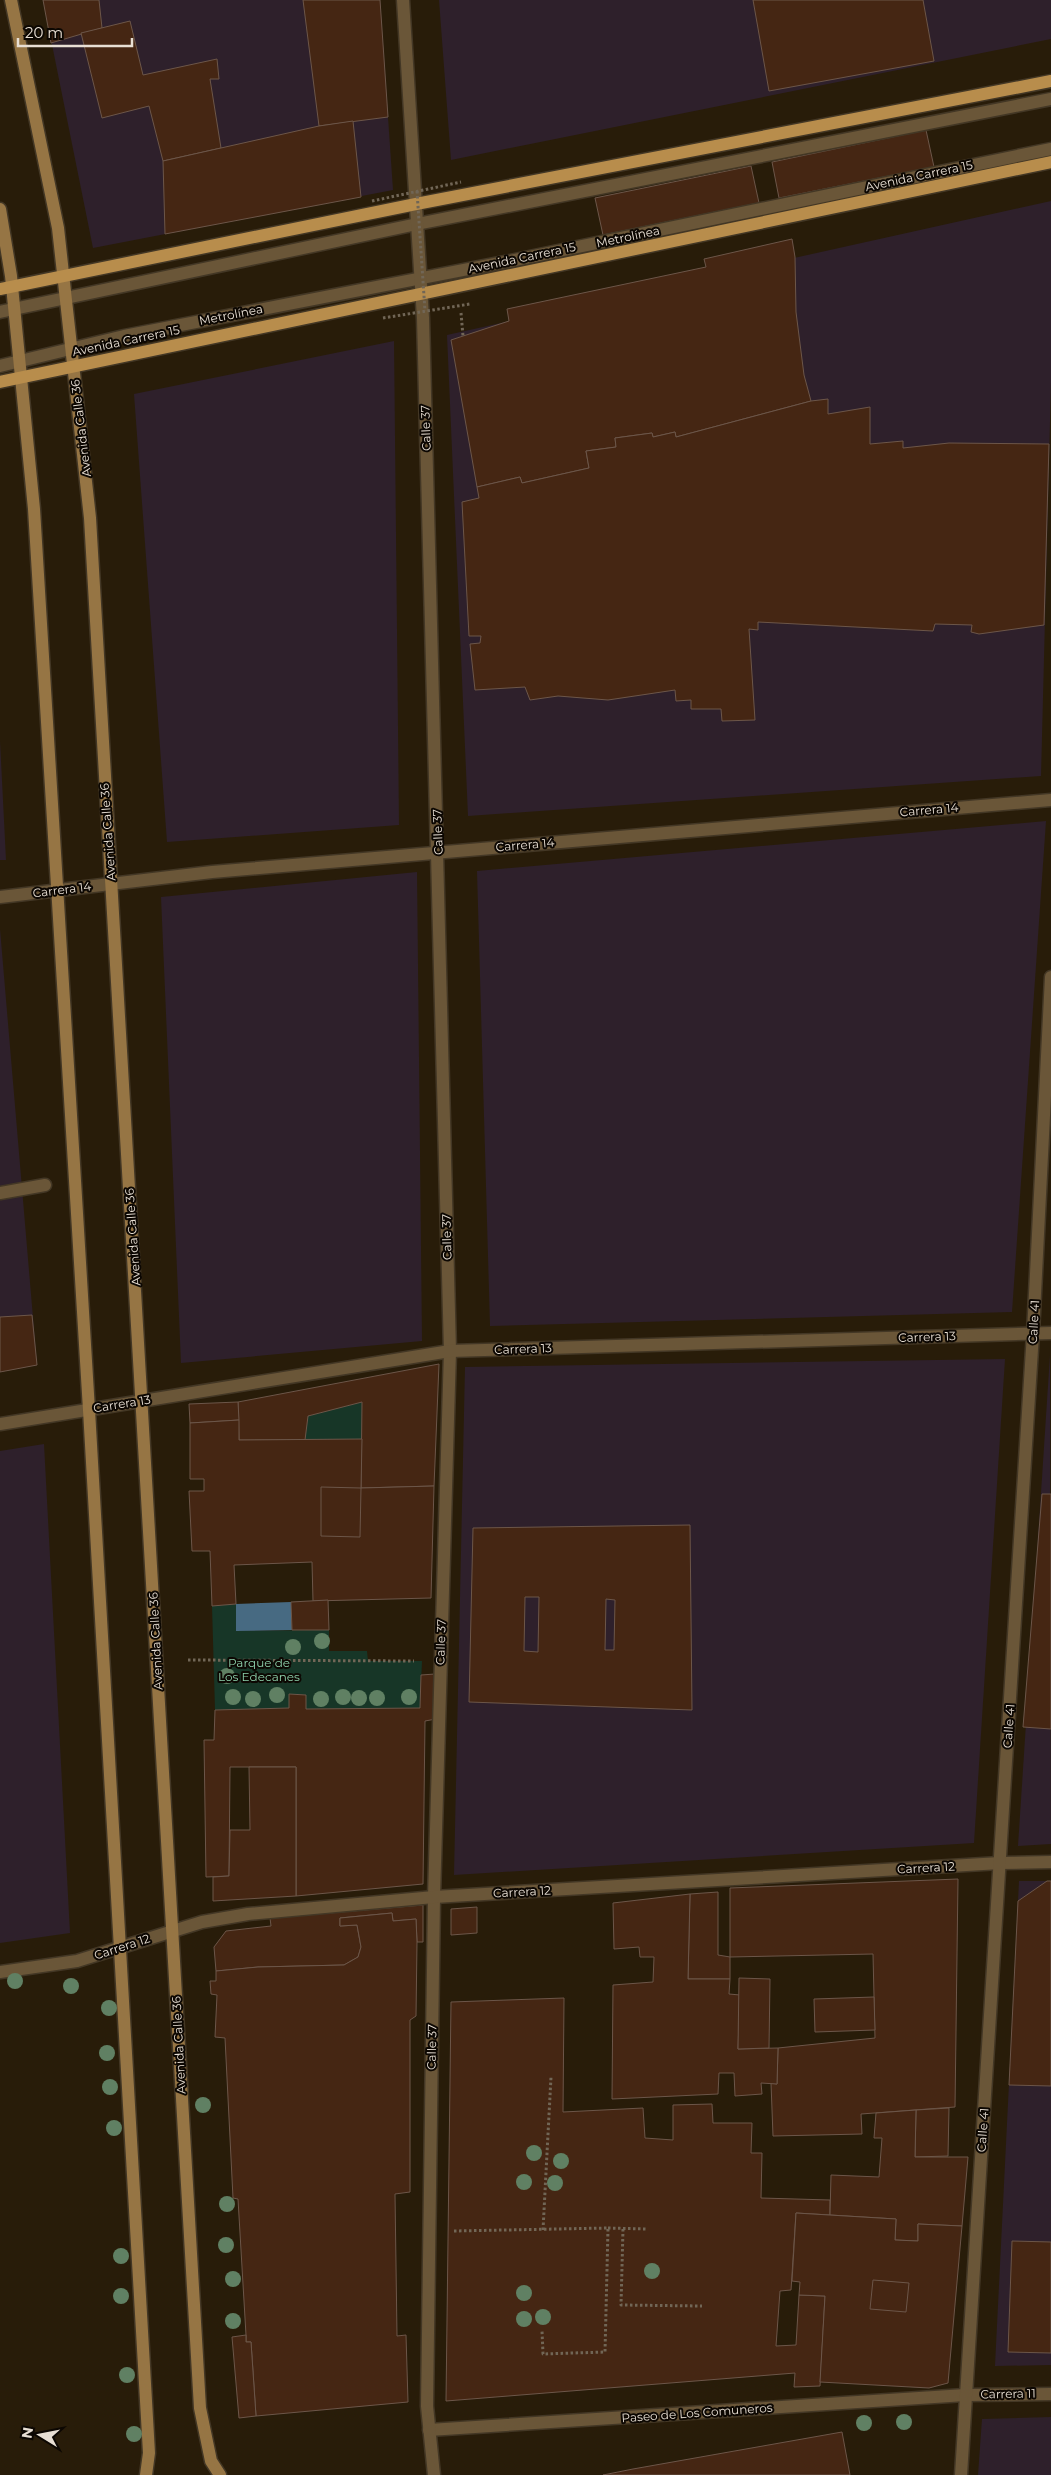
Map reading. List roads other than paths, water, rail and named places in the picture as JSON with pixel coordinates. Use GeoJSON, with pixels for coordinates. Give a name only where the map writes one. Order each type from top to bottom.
{"type":"FeatureCollection","features":[{"type":"Feature","properties":{"kind":"main road","name":"Avenida Calle 36"},"geometry":{"type":"LineString","coordinates":[[11,0],[55,211],[67,298],[90,518],[143,1401],[200,2408],[211,2461],[220,2475]]}},
{"type":"Feature","properties":{"kind":"main road"},"geometry":{"type":"LineString","coordinates":[[6,287],[416,198],[1051,81]]}},
{"type":"Feature","properties":{"kind":"main road","name":"Avenida Carrera 15"},"geometry":{"type":"LineString","coordinates":[[0,382],[1051,162]]}},
{"type":"Feature","properties":{"kind":"main road"},"geometry":{"type":"LineString","coordinates":[[0,209],[6,287],[14,309],[34,509],[89,1410],[149,2453],[146,2475]]}},
{"type":"Feature","properties":{"kind":"street","name":"Calle 37"},"geometry":{"type":"LineString","coordinates":[[403,0],[422,293],[450,1351],[434,1898],[429,2430],[434,2475]]}},
{"type":"Feature","properties":{"kind":"street"},"geometry":{"type":"LineString","coordinates":[[0,312],[417,224],[1051,100]]}},
{"type":"Feature","properties":{"kind":"street","name":"Metrolínea"},"geometry":{"type":"LineString","coordinates":[[0,366],[124,336],[510,261],[1051,150]]}},
{"type":"Feature","properties":{"kind":"street","name":"Carrera 14"},"geometry":{"type":"LineString","coordinates":[[0,897],[212,872],[1051,800]]}},
{"type":"Feature","properties":{"kind":"street","name":"Calle 41"},"geometry":{"type":"LineString","coordinates":[[961,2475],[1033,1333],[1051,977]]}},
{"type":"Feature","properties":{"kind":"street"},"geometry":{"type":"LineString","coordinates":[[0,1193],[45,1185]]}},
{"type":"Feature","properties":{"kind":"street","name":"Carrera 13"},"geometry":{"type":"LineString","coordinates":[[0,1424],[450,1351],[1051,1333]]}},
{"type":"Feature","properties":{"kind":"street","name":"Carrera 12"},"geometry":{"type":"LineString","coordinates":[[0,1972],[58,1965],[120,1949],[202,1922],[248,1914],[434,1898],[1000,1863],[1051,1862]]}},
{"type":"Feature","properties":{"kind":"street","name":"Carrera 11"},"geometry":{"type":"LineString","coordinates":[[965,2395],[1051,2394]]}},
{"type":"Feature","properties":{"kind":"street","name":"Paseo de Los Comuneros"},"geometry":{"type":"LineString","coordinates":[[429,2430],[965,2395]]}},
{"type":"Feature","properties":{"kind":"water"},"geometry":{"type":"Polygon","coordinates":[[[291,1602],[292,1630],[236,1631],[236,1604],[291,1602]]]}},
{"type":"Feature","properties":{"kind":"park label","name":"Parque de Los Edecanes"},"geometry":{"type":"Point","coordinates":[259,1670]}}]}
